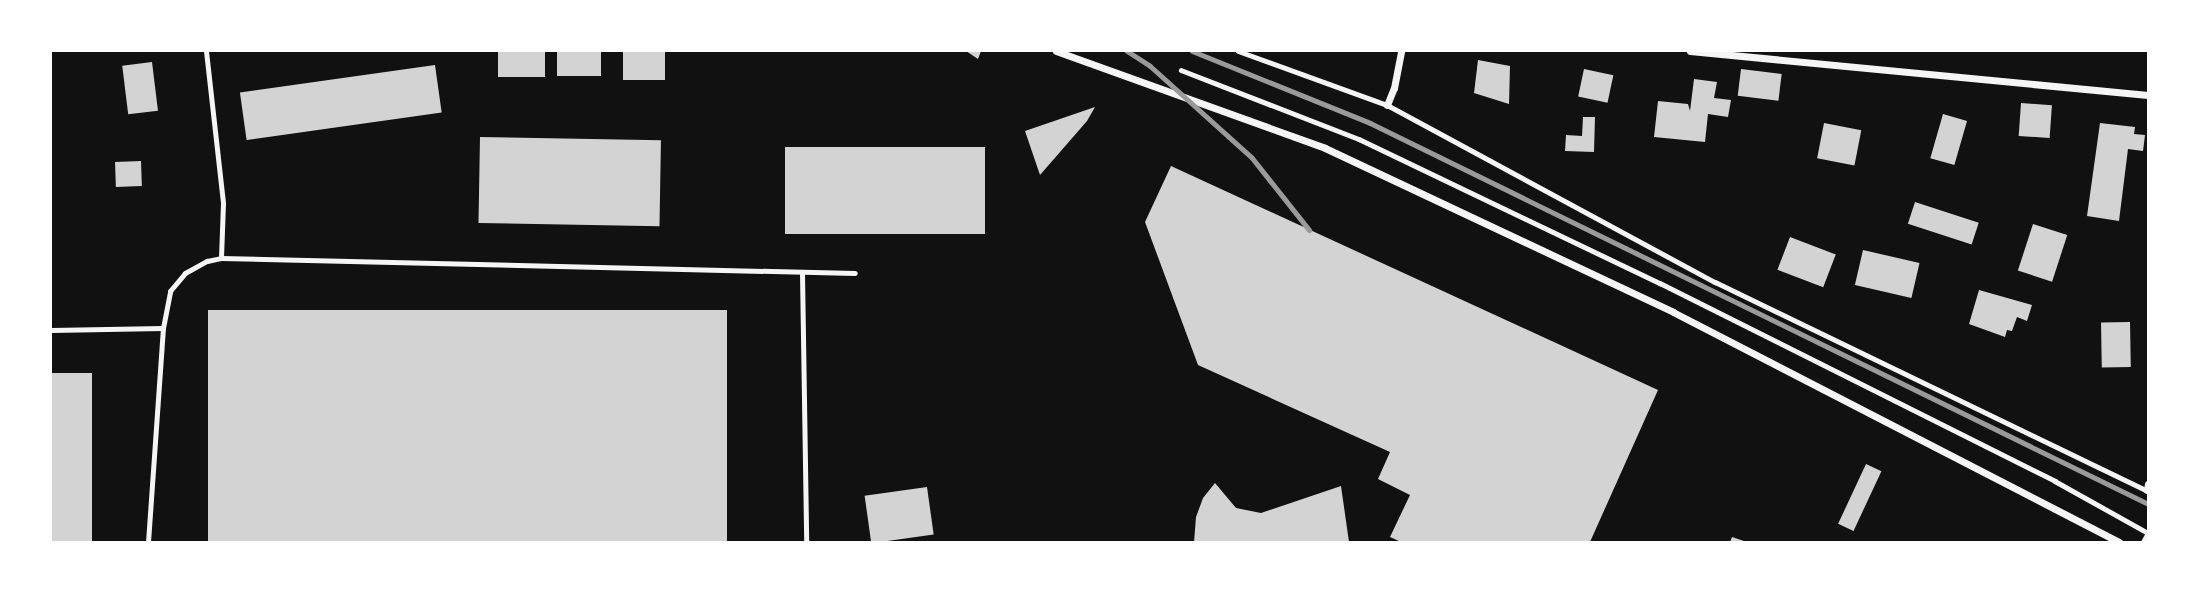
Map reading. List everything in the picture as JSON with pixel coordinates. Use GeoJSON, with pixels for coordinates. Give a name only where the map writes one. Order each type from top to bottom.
{"type":"FeatureCollection","features":[{"type":"Feature","properties":{"kind":"street"},"geometry":{"type":"LineString","coordinates":[[1056,51],[1325,148],[1673,312],[2119,542]]}},
{"type":"Feature","properties":{"kind":"street"},"geometry":{"type":"LineString","coordinates":[[1387,106],[1401,51]]}},
{"type":"Feature","properties":{"kind":"street"},"geometry":{"type":"LineString","coordinates":[[1690,51],[2148,95]]}},
{"type":"Feature","properties":{"kind":"lane"},"geometry":{"type":"LineString","coordinates":[[206,51],[223,203],[221,258]]}},
{"type":"Feature","properties":{"kind":"lane"},"geometry":{"type":"LineString","coordinates":[[1238,51],[1387,106],[1715,282],[2148,488]]}},
{"type":"Feature","properties":{"kind":"lane"},"geometry":{"type":"LineString","coordinates":[[148,542],[163,328],[170,291],[185,273],[207,261],[221,258],[855,273]]}},
{"type":"Feature","properties":{"kind":"lane"},"geometry":{"type":"LineString","coordinates":[[802,273],[806,542]]}},
{"type":"Feature","properties":{"kind":"lane"},"geometry":{"type":"LineString","coordinates":[[51,330],[163,328]]}},
{"type":"Feature","properties":{"kind":"path"},"geometry":{"type":"LineString","coordinates":[[2143,542],[2148,533]]}},
{"type":"Feature","properties":{"kind":"building"},"geometry":{"type":"Polygon","coordinates":[[[498,51],[545,51],[545,77],[498,77],[498,51]]]}},
{"type":"Feature","properties":{"kind":"building"},"geometry":{"type":"Polygon","coordinates":[[[557,51],[601,51],[601,76],[557,76],[557,51]]]}},
{"type":"Feature","properties":{"kind":"building"},"geometry":{"type":"Polygon","coordinates":[[[623,51],[665,51],[665,80],[623,80],[623,51]]]}},
{"type":"Feature","properties":{"kind":"building"},"geometry":{"type":"Polygon","coordinates":[[[966,51],[981,51],[978,59],[966,51]]]}},
{"type":"Feature","properties":{"kind":"building"},"geometry":{"type":"Polygon","coordinates":[[[1478,60],[1510,66],[1509,104],[1474,93],[1478,60]]]}},
{"type":"Feature","properties":{"kind":"building"},"geometry":{"type":"Polygon","coordinates":[[[152,62],[158,111],[128,114],[122,66],[152,62]]]}},
{"type":"Feature","properties":{"kind":"building"},"geometry":{"type":"Polygon","coordinates":[[[435,65],[442,113],[247,140],[240,92],[435,65]]]}},
{"type":"Feature","properties":{"kind":"building"},"geometry":{"type":"Polygon","coordinates":[[[1584,69],[1613,75],[1608,103],[1578,96],[1584,69]]]}},
{"type":"Feature","properties":{"kind":"building"},"geometry":{"type":"Polygon","coordinates":[[[1741,69],[1782,74],[1778,101],[1738,96],[1741,69]]]}},
{"type":"Feature","properties":{"kind":"building"},"geometry":{"type":"Polygon","coordinates":[[[1694,79],[1717,82],[1714,98],[1731,100],[1728,117],[1708,114],[1705,142],[1654,137],[1658,101],[1688,104],[1690,111],[1694,79]]]}},
{"type":"Feature","properties":{"kind":"building"},"geometry":{"type":"Polygon","coordinates":[[[2021,103],[2052,105],[2050,138],[2019,136],[2021,103]]]}},
{"type":"Feature","properties":{"kind":"building"},"geometry":{"type":"Polygon","coordinates":[[[1095,107],[1087,121],[1040,175],[1025,131],[1095,107]]]}},
{"type":"Feature","properties":{"kind":"building"},"geometry":{"type":"Polygon","coordinates":[[[1943,114],[1967,121],[1954,165],[1930,158],[1943,114]]]}},
{"type":"Feature","properties":{"kind":"building"},"geometry":{"type":"Polygon","coordinates":[[[1583,117],[1595,117],[1594,152],[1565,151],[1566,135],[1582,136],[1583,117]]]}},
{"type":"Feature","properties":{"kind":"building"},"geometry":{"type":"Polygon","coordinates":[[[1824,123],[1861,130],[1854,166],[1817,158],[1824,123]]]}},
{"type":"Feature","properties":{"kind":"building"},"geometry":{"type":"Polygon","coordinates":[[[2100,123],[2135,127],[2134,134],[2145,135],[2143,151],[2128,149],[2119,221],[2087,216],[2100,123]]]}},
{"type":"Feature","properties":{"kind":"building"},"geometry":{"type":"Polygon","coordinates":[[[480,137],[661,140],[659,226],[478,223],[480,137]]]}},
{"type":"Feature","properties":{"kind":"building"},"geometry":{"type":"Polygon","coordinates":[[[785,147],[985,147],[985,234],[785,234],[785,147]]]}},
{"type":"Feature","properties":{"kind":"building"},"geometry":{"type":"Polygon","coordinates":[[[141,161],[142,186],[116,187],[115,162],[141,161]]]}},
{"type":"Feature","properties":{"kind":"building"},"geometry":{"type":"Polygon","coordinates":[[[1171,166],[1658,390],[1590,542],[1401,542],[1390,537],[1410,495],[1378,479],[1390,452],[1198,365],[1145,222],[1171,166]]]}},
{"type":"Feature","properties":{"kind":"building"},"geometry":{"type":"Polygon","coordinates":[[[1915,202],[1979,223],[1972,245],[1908,224],[1915,202]]]}},
{"type":"Feature","properties":{"kind":"building"},"geometry":{"type":"Polygon","coordinates":[[[2033,224],[2067,235],[2052,282],[2018,271],[2033,224]]]}},
{"type":"Feature","properties":{"kind":"building"},"geometry":{"type":"Polygon","coordinates":[[[1790,237],[1836,255],[1823,287],[1777,270],[1790,237]]]}},
{"type":"Feature","properties":{"kind":"building"},"geometry":{"type":"Polygon","coordinates":[[[1863,250],[1920,263],[1911,298],[1855,285],[1863,250]]]}},
{"type":"Feature","properties":{"kind":"building"},"geometry":{"type":"Polygon","coordinates":[[[1979,290],[2032,305],[2027,321],[2017,317],[2012,331],[2007,330],[2005,337],[1969,324],[1979,290]]]}},
{"type":"Feature","properties":{"kind":"building"},"geometry":{"type":"Polygon","coordinates":[[[208,310],[727,310],[727,542],[208,542],[208,310]]]}},
{"type":"Feature","properties":{"kind":"building"},"geometry":{"type":"Polygon","coordinates":[[[2130,322],[2131,367],[2102,367],[2101,323],[2130,322]]]}},
{"type":"Feature","properties":{"kind":"building"},"geometry":{"type":"Polygon","coordinates":[[[51,373],[92,373],[92,542],[51,542],[51,373]]]}},
{"type":"Feature","properties":{"kind":"building"},"geometry":{"type":"Polygon","coordinates":[[[1866,464],[1881,471],[1854,531],[1838,524],[1866,464]]]}},
{"type":"Feature","properties":{"kind":"building"},"geometry":{"type":"Polygon","coordinates":[[[1215,483],[1236,508],[1261,513],[1341,486],[1349,542],[1194,542],[1196,517],[1203,498],[1215,483]]]}},
{"type":"Feature","properties":{"kind":"building"},"geometry":{"type":"Polygon","coordinates":[[[927,487],[934,535],[871,542],[865,496],[927,487]]]}},
{"type":"Feature","properties":{"kind":"building"},"geometry":{"type":"Polygon","coordinates":[[[1732,537],[1747,542],[1730,542],[1732,537]]]}},
{"type":"Feature","properties":{"kind":"railway"},"geometry":{"type":"LineString","coordinates":[[1127,51],[1150,66],[1252,158],[1309,230]]}},
{"type":"Feature","properties":{"kind":"railway"},"geometry":{"type":"LineString","coordinates":[[1192,51],[1370,123],[2148,504]]}}]}
